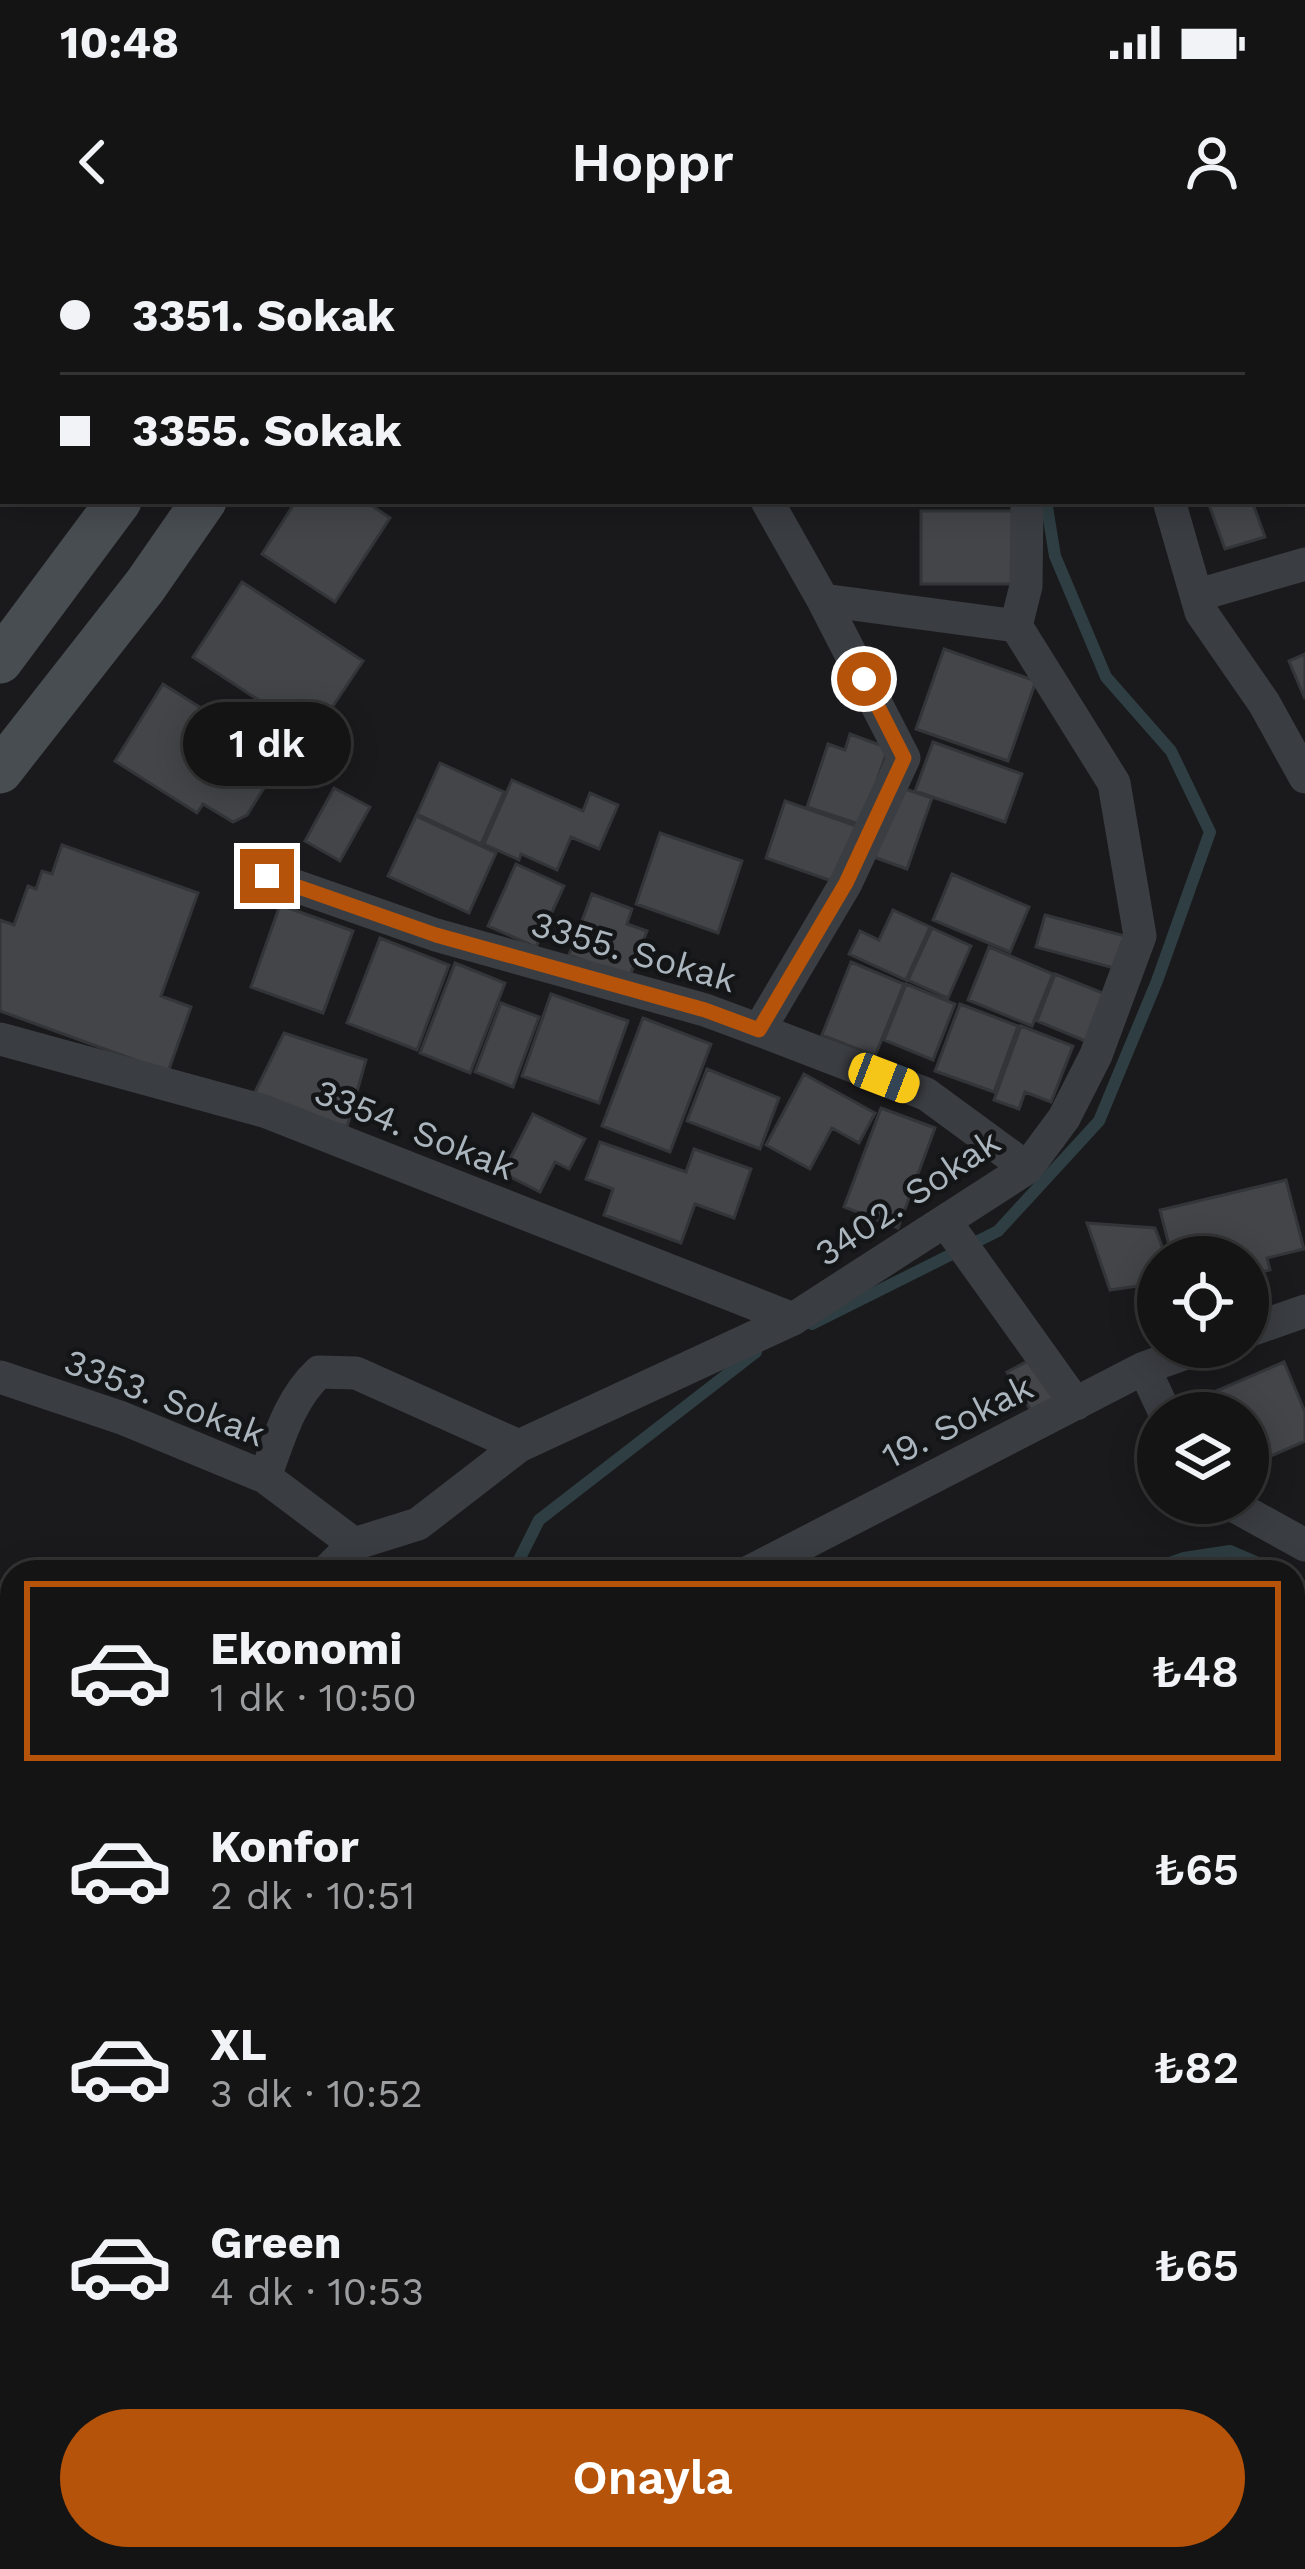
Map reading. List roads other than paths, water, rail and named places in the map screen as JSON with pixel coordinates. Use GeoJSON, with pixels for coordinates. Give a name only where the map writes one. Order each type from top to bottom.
{"type":"FeatureCollection","features":[{"type":"Feature","properties":{"kind":"main road"},"geometry":{"type":"LineString","coordinates":[[6,641],[116,504]]}},
{"type":"Feature","properties":{"kind":"main road"},"geometry":{"type":"LineString","coordinates":[[0,771],[145,586],[202,504]]}},
{"type":"Feature","properties":{"kind":"street"},"geometry":{"type":"LineString","coordinates":[[759,1030],[846,883],[904,758],[769,504]]}},
{"type":"Feature","properties":{"kind":"street"},"geometry":{"type":"LineString","coordinates":[[823,600],[1016,626],[1026,586],[1028,504]]}},
{"type":"Feature","properties":{"kind":"street"},"geometry":{"type":"LineString","coordinates":[[1169,504],[1202,612],[1264,703],[1305,777]]}},
{"type":"Feature","properties":{"kind":"street"},"geometry":{"type":"LineString","coordinates":[[1198,595],[1305,564]]}},
{"type":"Feature","properties":{"kind":"street","name":"3402. Sokak"},"geometry":{"type":"LineString","coordinates":[[338,1560],[354,1544],[418,1524],[520,1446],[793,1319],[952,1231],[1027,1168],[1064,1118],[1096,1055],[1140,936],[1114,783],[1016,626]]}},
{"type":"Feature","properties":{"kind":"street","name":"3355. Sokak"},"geometry":{"type":"LineString","coordinates":[[267,876],[436,935],[705,1010],[926,1094],[1027,1168]]}},
{"type":"Feature","properties":{"kind":"street","name":"3354. Sokak"},"geometry":{"type":"LineString","coordinates":[[0,1040],[264,1111],[793,1319]]}},
{"type":"Feature","properties":{"kind":"street"},"geometry":{"type":"LineString","coordinates":[[952,1231],[1076,1404]]}},
{"type":"Feature","properties":{"kind":"street"},"geometry":{"type":"LineString","coordinates":[[1269,1324],[1305,1311]]}},
{"type":"Feature","properties":{"kind":"street"},"geometry":{"type":"LineString","coordinates":[[1144,1368],[1156,1392]]}},
{"type":"Feature","properties":{"kind":"street","name":"19. Sokak"},"geometry":{"type":"LineString","coordinates":[[772,1560],[1144,1368]]}},
{"type":"Feature","properties":{"kind":"street"},"geometry":{"type":"LineString","coordinates":[[265,1477],[290,1410],[302,1388],[319,1372],[356,1373],[520,1446]]}},
{"type":"Feature","properties":{"kind":"street","name":"3353. Sokak"},"geometry":{"type":"LineString","coordinates":[[0,1377],[122,1418],[265,1477],[354,1544]]}},
{"type":"Feature","properties":{"kind":"street"},"geometry":{"type":"LineString","coordinates":[[1267,1524],[1305,1545]]}},
{"type":"Feature","properties":{"kind":"waterway"},"geometry":{"type":"LineString","coordinates":[[812,1324],[998,1231],[1099,1121],[1157,981],[1210,832],[1171,751],[1106,677],[1055,556],[1046,504]]}},
{"type":"Feature","properties":{"kind":"waterway"},"geometry":{"type":"LineString","coordinates":[[519,1560],[539,1520],[756,1352]]}},
{"type":"Feature","properties":{"kind":"waterway"},"geometry":{"type":"LineString","coordinates":[[1178,1560],[1230,1551],[1251,1560]]}}]}
